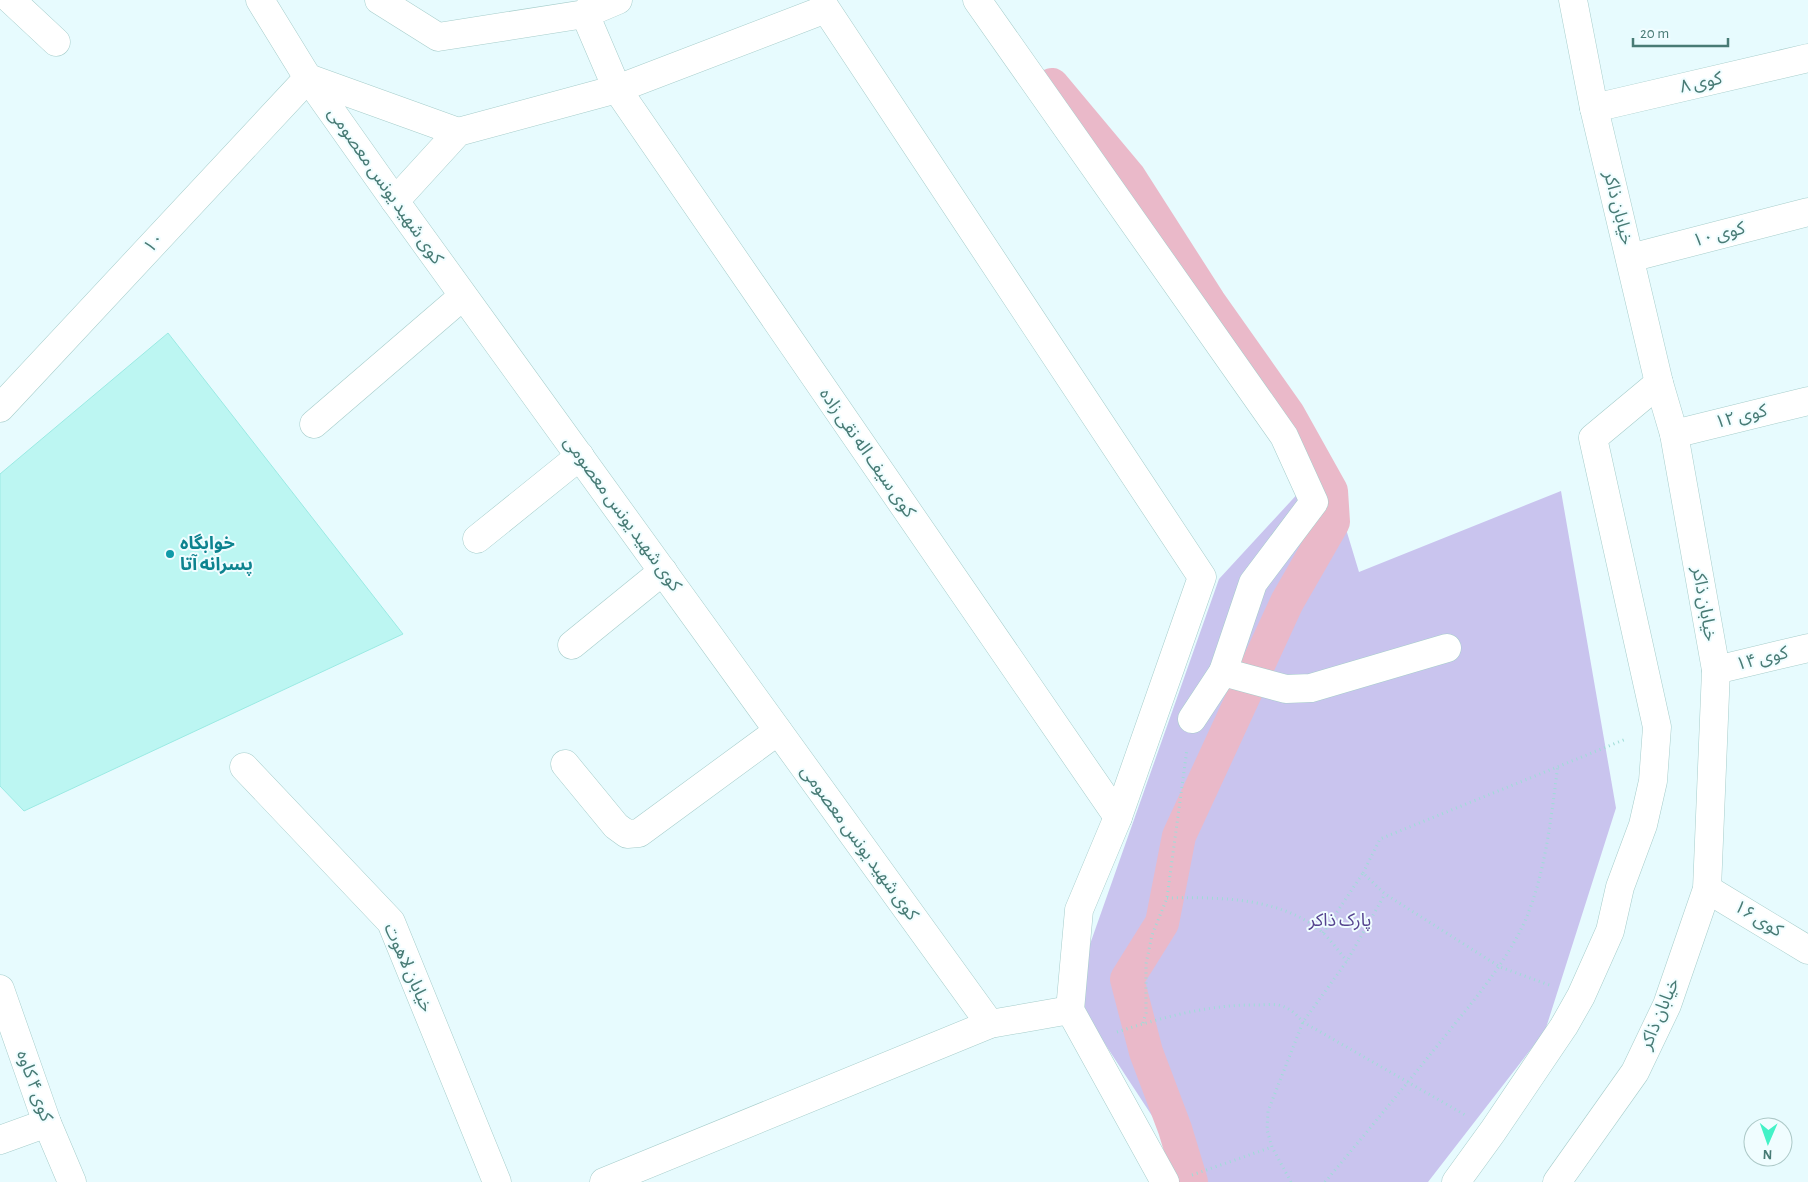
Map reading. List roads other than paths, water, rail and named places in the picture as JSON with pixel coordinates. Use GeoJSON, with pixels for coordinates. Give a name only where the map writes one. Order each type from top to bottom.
{"type":"FeatureCollection","features":[{"type":"Feature","properties":{"kind":"street"},"geometry":{"type":"LineString","coordinates":[[11,0],[56,42]]}},
{"type":"Feature","properties":{"kind":"street","name":"کوی شهید یونس معصومی"},"geometry":{"type":"LineString","coordinates":[[260,0],[308,78],[395,201],[990,1024]]}},
{"type":"Feature","properties":{"kind":"street"},"geometry":{"type":"LineString","coordinates":[[379,0],[438,37],[618,0]]}},
{"type":"Feature","properties":{"kind":"street"},"geometry":{"type":"LineString","coordinates":[[977,0],[1284,436],[1314,502],[1253,582],[1222,672],[1192,719]]}},
{"type":"Feature","properties":{"kind":"street","name":"خیابان ذاکر"},"geometry":{"type":"LineString","coordinates":[[1559,1181],[1635,1072],[1667,1005],[1707,889],[1716,670],[1674,434],[1659,383],[1594,108],[1573,0]]}},
{"type":"Feature","properties":{"kind":"street","name":"کوی سیف اله نقی زاده"},"geometry":{"type":"LineString","coordinates":[[590,7],[617,89],[1118,817]]}},
{"type":"Feature","properties":{"kind":"street"},"geometry":{"type":"LineString","coordinates":[[395,201],[458,132],[617,89],[826,9],[1202,577],[1118,817],[1079,910],[1070,1010],[1088,1041],[1178,1179]]}},
{"type":"Feature","properties":{"kind":"street","name":"کوی ۸"},"geometry":{"type":"LineString","coordinates":[[1594,108],[1808,58]]}},
{"type":"Feature","properties":{"kind":"street"},"geometry":{"type":"LineString","coordinates":[[308,78],[458,132]]}},
{"type":"Feature","properties":{"kind":"street","name":"۱۰"},"geometry":{"type":"LineString","coordinates":[[0,408],[308,78]]}},
{"type":"Feature","properties":{"kind":"street","name":"کوی ۱۰"},"geometry":{"type":"LineString","coordinates":[[1630,258],[1808,212]]}},
{"type":"Feature","properties":{"kind":"street"},"geometry":{"type":"LineString","coordinates":[[314,424],[463,296]]}},
{"type":"Feature","properties":{"kind":"street"},"geometry":{"type":"LineString","coordinates":[[1456,1182],[1564,1026],[1581,996],[1610,931],[1620,887],[1643,825],[1654,781],[1657,727],[1593,438],[1659,383]]}},
{"type":"Feature","properties":{"kind":"street","name":"کوی ۱۲"},"geometry":{"type":"LineString","coordinates":[[1674,434],[1808,401]]}},
{"type":"Feature","properties":{"kind":"street"},"geometry":{"type":"LineString","coordinates":[[477,539],[580,456]]}},
{"type":"Feature","properties":{"kind":"street"},"geometry":{"type":"LineString","coordinates":[[572,645],[663,571]]}},
{"type":"Feature","properties":{"kind":"street"},"geometry":{"type":"LineString","coordinates":[[1222,672],[1286,689],[1311,688],[1447,648]]}},
{"type":"Feature","properties":{"kind":"street","name":"کوی ۱۴"},"geometry":{"type":"LineString","coordinates":[[1716,670],[1808,648]]}},
{"type":"Feature","properties":{"kind":"street"},"geometry":{"type":"LineString","coordinates":[[565,764],[616,826],[627,834],[639,832],[778,731]]}},
{"type":"Feature","properties":{"kind":"street","name":"خیابان لاهوت"},"geometry":{"type":"LineString","coordinates":[[244,767],[391,922],[497,1182]]}},
{"type":"Feature","properties":{"kind":"street","name":"کوی ۱۶"},"geometry":{"type":"LineString","coordinates":[[1707,889],[1808,950]]}},
{"type":"Feature","properties":{"kind":"street","name":"کوی ۴ کاوه"},"geometry":{"type":"LineString","coordinates":[[0,989],[47,1123],[72,1182]]}},
{"type":"Feature","properties":{"kind":"street"},"geometry":{"type":"LineString","coordinates":[[604,1182],[990,1024],[1070,1010]]}},
{"type":"Feature","properties":{"kind":"street"},"geometry":{"type":"LineString","coordinates":[[0,1140],[47,1123]]}},
{"type":"Feature","properties":{"kind":"waterway"},"geometry":{"type":"LineString","coordinates":[[1052,85],[1129,177],[1209,302],[1288,414],[1331,491],[1333,522],[1287,602],[1179,836],[1162,923],[1127,979],[1146,1052],[1175,1129],[1191,1182]]}},
{"type":"Feature","properties":{"kind":"place","name":"خوابگاه پسرانه آتا"},"geometry":{"type":"Point","coordinates":[170,554]}},
{"type":"Feature","properties":{"kind":"park label","name":"پارک ذاکر"},"geometry":{"type":"Point","coordinates":[1340,921]}}]}
